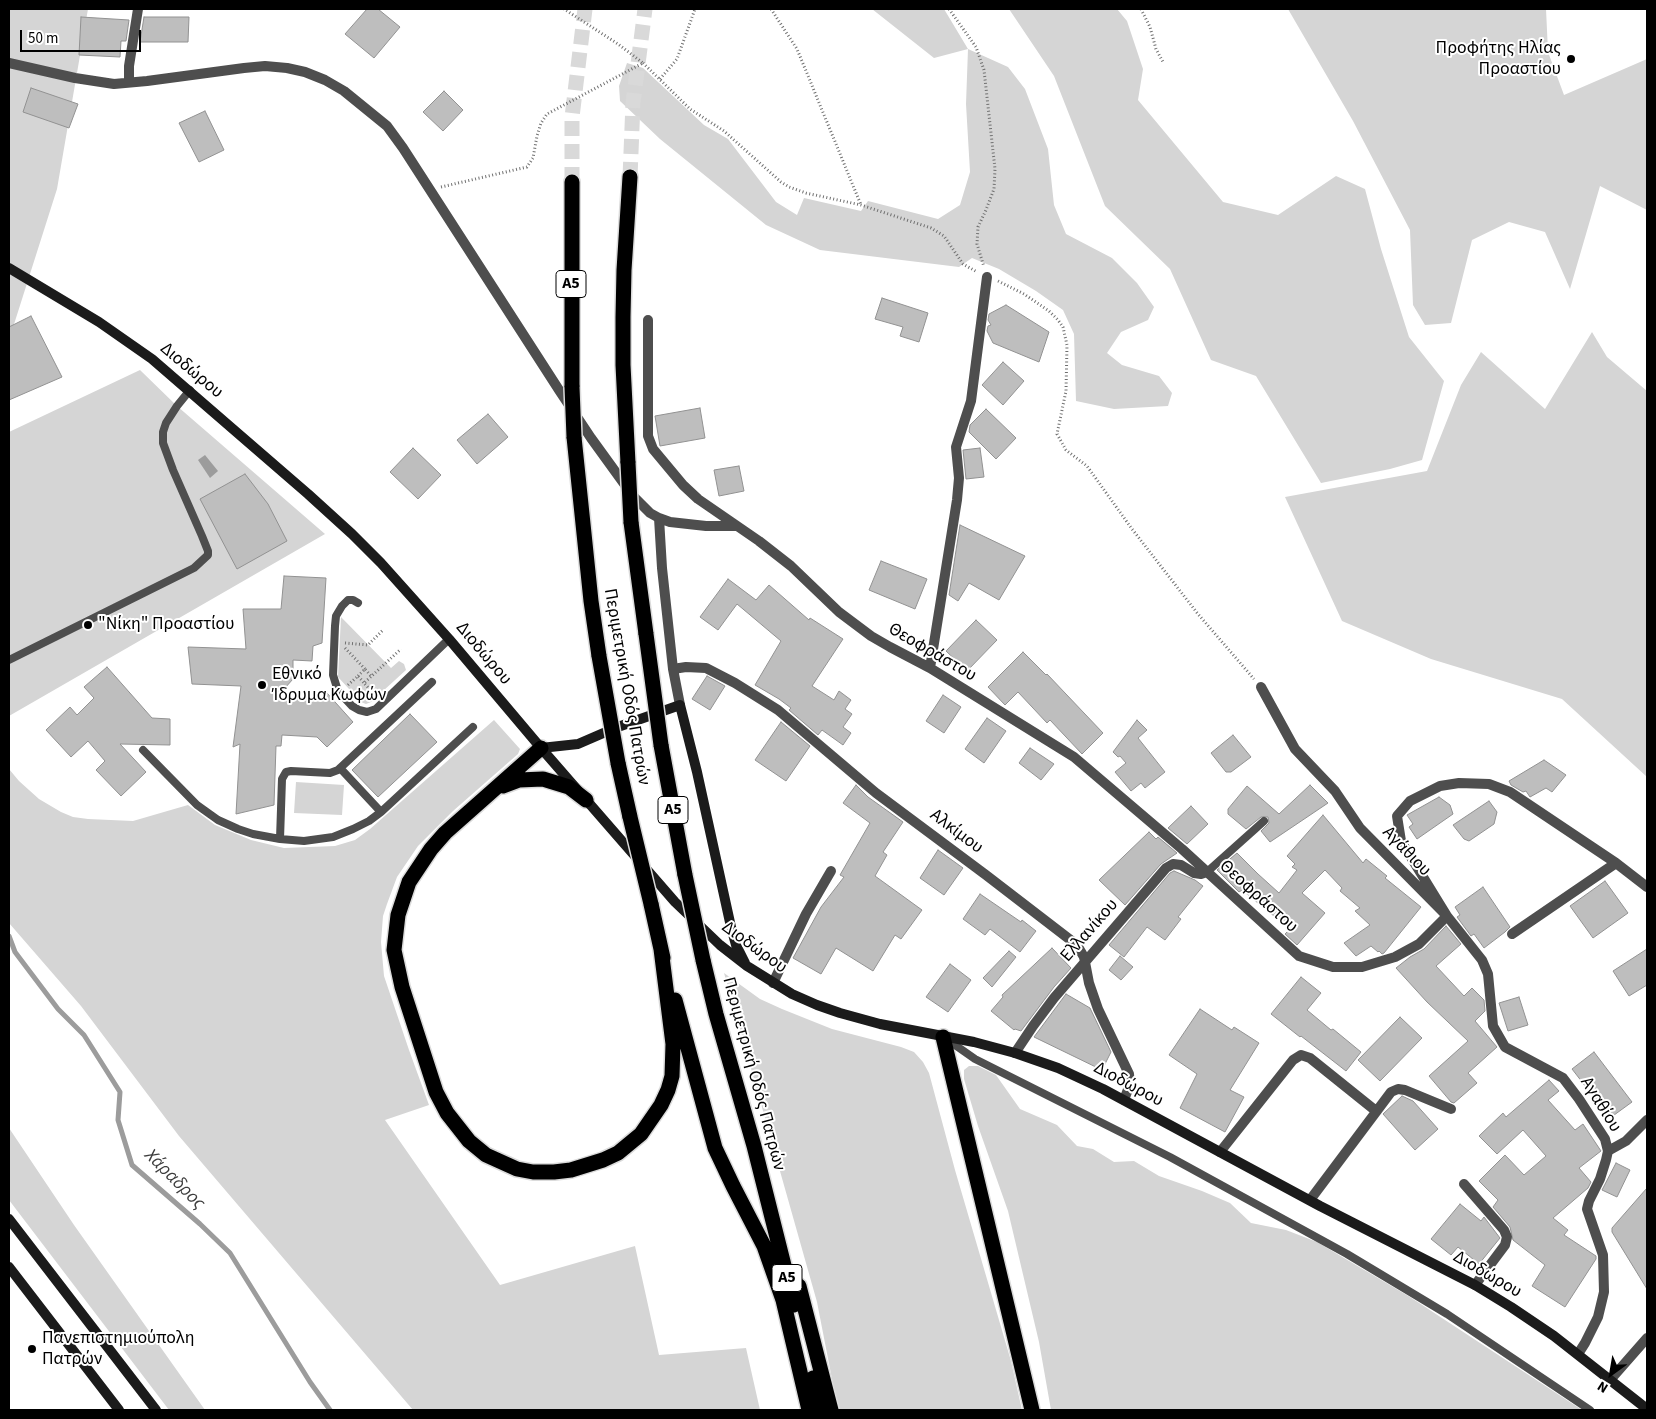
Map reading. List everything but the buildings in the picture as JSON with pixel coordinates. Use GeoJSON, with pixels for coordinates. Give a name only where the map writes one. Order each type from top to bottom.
{"type":"FeatureCollection","features":[{"type":"Feature","properties":{"kind":"highway","name":"Περιμετρική Οδός Πατρών"},"geometry":{"type":"LineString","coordinates":[[630,177],[624,261],[623,365],[631,522],[661,745],[684,875],[703,960],[716,1014],[754,1146],[821,1410]]}},
{"type":"Feature","properties":{"kind":"highway","name":"Περιμετρική Οδός Πατρών"},"geometry":{"type":"LineString","coordinates":[[572,182],[572,387],[574,437],[591,602],[618,763],[661,949],[716,1148],[764,1246],[783,1300],[810,1410]]}},
{"type":"Feature","properties":{"kind":"highway"},"geometry":{"type":"LineString","coordinates":[[541,748],[444,833],[420,864],[404,895],[398,915],[394,950],[402,987],[436,1092],[447,1113],[469,1142],[486,1155],[517,1169],[533,1172],[554,1172],[571,1170],[603,1160],[618,1153],[641,1134],[661,1105],[668,1090],[674,1061],[661,949]]}},
{"type":"Feature","properties":{"kind":"highway"},"geometry":{"type":"LineString","coordinates":[[487,795],[518,780],[543,778],[569,787],[586,800]]}},
{"type":"Feature","properties":{"kind":"highway"},"geometry":{"type":"LineString","coordinates":[[943,1037],[1032,1410]]}},
{"type":"Feature","properties":{"kind":"highway"},"geometry":{"type":"LineString","coordinates":[[754,1146],[767,1165],[778,1200],[831,1410]]}},
{"type":"Feature","properties":{"kind":"street"},"geometry":{"type":"LineString","coordinates":[[129,82],[129,66],[138,9]]}},
{"type":"Feature","properties":{"kind":"street"},"geometry":{"type":"LineString","coordinates":[[9,62],[96,82],[114,84],[265,66],[305,72],[325,80],[344,91],[387,126],[418,168],[591,438],[633,496],[650,513],[659,518],[686,525],[737,526]]}},
{"type":"Feature","properties":{"kind":"street","name":"Διοδώρου"},"geometry":{"type":"LineString","coordinates":[[9,268],[125,338],[190,390],[352,534],[381,563],[449,639],[674,902],[720,945],[747,966],[773,983],[816,1005],[880,1024],[974,1042],[1015,1053],[1075,1076],[1124,1100],[1310,1200],[1475,1285],[1526,1317],[1578,1354],[1647,1409]]}},
{"type":"Feature","properties":{"kind":"street"},"geometry":{"type":"LineString","coordinates":[[930,668],[957,500],[959,478],[956,447],[971,401],[987,277]]}},
{"type":"Feature","properties":{"kind":"street","name":"Θεοφράστου"},"geometry":{"type":"LineString","coordinates":[[648,320],[648,436],[653,449],[670,471],[698,499],[792,566],[839,612],[855,624],[890,648],[930,668],[1074,757],[1142,814],[1299,956],[1332,967],[1362,968],[1395,957],[1419,944],[1447,916]]}},
{"type":"Feature","properties":{"kind":"street"},"geometry":{"type":"LineString","coordinates":[[659,518],[662,568],[673,669],[680,705],[697,772],[731,927],[736,945],[747,966]]}},
{"type":"Feature","properties":{"kind":"street","name":"Αλκίμου"},"geometry":{"type":"LineString","coordinates":[[673,669],[686,667],[706,668],[735,683],[778,710],[876,793],[979,869],[1077,945],[1083,954],[1089,983],[1098,1010],[1129,1074],[1130,1084],[1124,1100]]}},
{"type":"Feature","properties":{"kind":"street","name":"Αγάθιου"},"geometry":{"type":"LineString","coordinates":[[1260,687],[1295,749],[1335,791],[1360,828],[1447,916],[1482,960],[1488,974],[1493,1026],[1505,1046]]}},
{"type":"Feature","properties":{"kind":"street"},"geometry":{"type":"LineString","coordinates":[[541,748],[578,744],[615,728],[680,705]]}},
{"type":"Feature","properties":{"kind":"street"},"geometry":{"type":"LineString","coordinates":[[1447,916],[1401,841],[1397,816],[1410,801],[1440,786],[1460,783],[1489,784],[1510,792],[1616,863],[1647,887]]}},
{"type":"Feature","properties":{"kind":"street"},"geometry":{"type":"LineString","coordinates":[[1512,934],[1616,863]]}},
{"type":"Feature","properties":{"kind":"street","name":"Ελλανίκου"},"geometry":{"type":"LineString","coordinates":[[1015,1053],[1043,1012],[1166,868],[1173,864],[1181,865],[1201,874],[1206,872]]}},
{"type":"Feature","properties":{"kind":"street"},"geometry":{"type":"LineString","coordinates":[[773,983],[806,914],[831,872]]}},
{"type":"Feature","properties":{"kind":"street","name":"Αγαθίου"},"geometry":{"type":"LineString","coordinates":[[1505,1046],[1566,1080],[1606,1142],[1608,1151],[1603,1170],[1590,1197],[1587,1209],[1603,1255],[1604,1292],[1598,1317],[1578,1354]]}},
{"type":"Feature","properties":{"kind":"street"},"geometry":{"type":"LineString","coordinates":[[1220,1152],[1293,1060],[1301,1055],[1310,1058],[1376,1111]]}},
{"type":"Feature","properties":{"kind":"street"},"geometry":{"type":"LineString","coordinates":[[1310,1200],[1391,1092],[1398,1089],[1405,1090],[1451,1109]]}},
{"type":"Feature","properties":{"kind":"street"},"geometry":{"type":"LineString","coordinates":[[1608,1151],[1626,1141],[1647,1120]]}},
{"type":"Feature","properties":{"kind":"street"},"geometry":{"type":"LineString","coordinates":[[1464,1184],[1504,1230],[1507,1237],[1505,1245],[1475,1285]]}},
{"type":"Feature","properties":{"kind":"street"},"geometry":{"type":"LineString","coordinates":[[9,1219],[156,1410]]}},
{"type":"Feature","properties":{"kind":"street"},"geometry":{"type":"LineString","coordinates":[[9,1267],[119,1410]]}},
{"type":"Feature","properties":{"kind":"street"},"geometry":{"type":"LineString","coordinates":[[1611,1379],[1647,1338]]}},
{"type":"Feature","properties":{"kind":"lane"},"geometry":{"type":"LineString","coordinates":[[9,660],[194,568],[208,555],[202,536],[163,443],[163,432],[166,423],[190,390]]}},
{"type":"Feature","properties":{"kind":"lane"},"geometry":{"type":"LineString","coordinates":[[358,603],[353,600],[346,602],[335,620],[333,675],[334,682],[340,693],[352,706],[365,712],[373,710],[382,703],[449,639]]}},
{"type":"Feature","properties":{"kind":"lane"},"geometry":{"type":"LineString","coordinates":[[280,839],[282,779],[286,772],[291,770],[330,773],[340,768],[432,682]]}},
{"type":"Feature","properties":{"kind":"lane"},"geometry":{"type":"LineString","coordinates":[[143,750],[191,800],[212,817],[243,831],[280,839],[304,841],[333,836],[361,826],[381,812],[473,727]]}},
{"type":"Feature","properties":{"kind":"lane"},"geometry":{"type":"LineString","coordinates":[[340,768],[381,812]]}},
{"type":"Feature","properties":{"kind":"lane"},"geometry":{"type":"LineString","coordinates":[[1206,872],[1264,821]]}},
{"type":"Feature","properties":{"kind":"lane"},"geometry":{"type":"LineString","coordinates":[[943,1037],[975,1059],[1170,1157],[1347,1254],[1447,1314],[1590,1410]]}},
{"type":"Feature","properties":{"kind":"path"},"geometry":{"type":"LineString","coordinates":[[564,9],[643,63],[690,109],[724,131],[772,175],[789,187],[806,193],[861,205],[930,228],[941,234],[963,264],[1024,294],[1049,311],[1063,328],[1067,345],[1066,391],[1057,434],[1066,450],[1087,466],[1132,529],[1192,606],[1260,687]]}},
{"type":"Feature","properties":{"kind":"path"},"geometry":{"type":"LineString","coordinates":[[660,79],[677,59],[696,9]]}},
{"type":"Feature","properties":{"kind":"path"},"geometry":{"type":"LineString","coordinates":[[771,9],[797,48],[861,205]]}},
{"type":"Feature","properties":{"kind":"path"},"geometry":{"type":"LineString","coordinates":[[949,9],[976,47],[984,70],[995,169],[994,189],[978,227],[977,244],[987,277]]}},
{"type":"Feature","properties":{"kind":"path"},"geometry":{"type":"LineString","coordinates":[[1141,9],[1150,26],[1156,49],[1163,62]]}},
{"type":"Feature","properties":{"kind":"path"},"geometry":{"type":"LineString","coordinates":[[430,189],[527,166],[533,158],[537,136],[546,114],[643,63]]}},
{"type":"Feature","properties":{"kind":"path"},"geometry":{"type":"LineString","coordinates":[[371,676],[340,642],[368,645],[383,630]]}},
{"type":"Feature","properties":{"kind":"path"},"geometry":{"type":"LineString","coordinates":[[364,683],[401,649]]}},
{"type":"Feature","properties":{"kind":"path"},"geometry":{"type":"LineString","coordinates":[[340,693],[365,669]]}},
{"type":"Feature","properties":{"kind":"path"},"geometry":{"type":"LineString","coordinates":[[358,676],[382,703]]}},
{"type":"Feature","properties":{"kind":"shaded area"},"geometry":{"type":"Polygon","coordinates":[[[9,9],[88,9],[57,189],[9,340],[9,9]]]}},
{"type":"Feature","properties":{"kind":"shaded area"},"geometry":{"type":"Polygon","coordinates":[[[872,9],[944,9],[968,49],[934,58],[872,9]]]}},
{"type":"Feature","properties":{"kind":"shaded area"},"geometry":{"type":"Polygon","coordinates":[[[1009,9],[1117,9],[1127,21],[1143,69],[1138,100],[1223,202],[1278,215],[1336,176],[1365,189],[1381,249],[1409,337],[1444,381],[1422,460],[1390,469],[1321,483],[1256,376],[1211,360],[1170,269],[1105,206],[1054,76],[1009,9]]]}},
{"type":"Feature","properties":{"kind":"shaded area"},"geometry":{"type":"Polygon","coordinates":[[[1288,9],[1546,9],[1548,52],[1564,95],[1647,59],[1647,210],[1600,186],[1570,289],[1545,232],[1509,222],[1472,240],[1451,323],[1425,325],[1413,305],[1410,230],[1353,121],[1288,9]]]}},
{"type":"Feature","properties":{"kind":"shaded area"},"geometry":{"type":"Polygon","coordinates":[[[968,49],[1008,67],[1025,89],[1048,149],[1054,205],[1066,234],[1112,258],[1137,283],[1154,307],[1148,320],[1121,332],[1107,353],[1122,365],[1159,376],[1172,393],[1168,406],[1114,409],[1076,401],[1074,334],[1063,310],[1036,291],[999,269],[972,258],[959,267],[820,250],[766,225],[660,139],[620,101],[619,86],[627,63],[643,68],[704,125],[728,139],[776,202],[797,215],[804,198],[861,211],[868,201],[938,219],[960,205],[970,172],[966,104],[968,49]]]}},
{"type":"Feature","properties":{"kind":"shaded area"},"geometry":{"type":"Polygon","coordinates":[[[1592,332],[1607,357],[1647,391],[1647,777],[1562,699],[1431,659],[1342,621],[1285,497],[1427,471],[1461,385],[1481,352],[1545,409],[1592,332]]]}},
{"type":"Feature","properties":{"kind":"shaded area","name":"\"Νίκη\" Προαστίου"},"geometry":{"type":"Polygon","coordinates":[[[140,370],[177,406],[325,534],[9,716],[9,432],[140,370]]]}},
{"type":"Feature","properties":{"kind":"shaded area"},"geometry":{"type":"Polygon","coordinates":[[[205,455],[218,471],[210,478],[198,460],[205,455]]]}},
{"type":"Feature","properties":{"kind":"shaded area"},"geometry":{"type":"Polygon","coordinates":[[[341,617],[391,668],[399,661],[404,664],[406,670],[371,702],[366,704],[361,702],[338,677],[341,617]]]}},
{"type":"Feature","properties":{"kind":"shaded area"},"geometry":{"type":"Polygon","coordinates":[[[494,720],[520,749],[518,754],[453,811],[418,846],[397,877],[383,916],[381,942],[384,976],[429,1105],[385,1120],[500,1285],[635,1246],[659,1355],[746,1348],[760,1410],[413,1410],[179,1136],[81,1006],[9,923],[9,769],[39,799],[73,817],[133,821],[188,805],[215,825],[251,840],[284,848],[335,846],[355,840],[370,829],[494,720]]]}},
{"type":"Feature","properties":{"kind":"shaded area"},"geometry":{"type":"Polygon","coordinates":[[[296,782],[344,785],[342,815],[294,813],[296,782]]]}},
{"type":"Feature","properties":{"kind":"shaded area"},"geometry":{"type":"Polygon","coordinates":[[[724,973],[760,999],[782,1009],[832,1029],[901,1047],[914,1052],[923,1062],[929,1073],[955,1170],[1011,1361],[1022,1410],[838,1410],[817,1302],[724,973]]]}},
{"type":"Feature","properties":{"kind":"shaded area"},"geometry":{"type":"Polygon","coordinates":[[[969,1066],[978,1066],[996,1075],[1020,1109],[1057,1125],[1077,1146],[1093,1149],[1114,1162],[1134,1161],[1159,1176],[1230,1203],[1251,1223],[1286,1230],[1317,1242],[1410,1297],[1582,1410],[1051,1410],[1039,1342],[1008,1211],[978,1126],[964,1079],[964,1070],[969,1066]]]}},
{"type":"Feature","properties":{"kind":"shaded area"},"geometry":{"type":"Polygon","coordinates":[[[9,1128],[74,1225],[205,1410],[169,1410],[9,1200],[9,1128]]]}},
{"type":"Feature","properties":{"kind":"waterway","name":"Χάραδρος"},"geometry":{"type":"LineString","coordinates":[[9,936],[15,952],[58,1009],[84,1035],[120,1092],[118,1120],[132,1165],[200,1224],[230,1253],[310,1382],[330,1410]]}},
{"type":"Feature","properties":{"kind":"tunnel"},"geometry":{"type":"LineString","coordinates":[[572,182],[572,117],[585,9]]}},
{"type":"Feature","properties":{"kind":"tunnel"},"geometry":{"type":"LineString","coordinates":[[630,177],[633,103],[645,9]]}},
{"type":"Feature","properties":{"kind":"place","name":"Προφήτης Ηλίας Προαστίου"},"geometry":{"type":"Point","coordinates":[1571,59]}},
{"type":"Feature","properties":{"kind":"place","name":"\"Νίκη\" Προαστίου"},"geometry":{"type":"Point","coordinates":[88,625]}},
{"type":"Feature","properties":{"kind":"place","name":"Εθνικό Ίδρυμα Κωφών"},"geometry":{"type":"Point","coordinates":[262,685]}},
{"type":"Feature","properties":{"kind":"place","name":"Πανεπιστημιούπολη Πατρών"},"geometry":{"type":"Point","coordinates":[32,1349]}}]}
